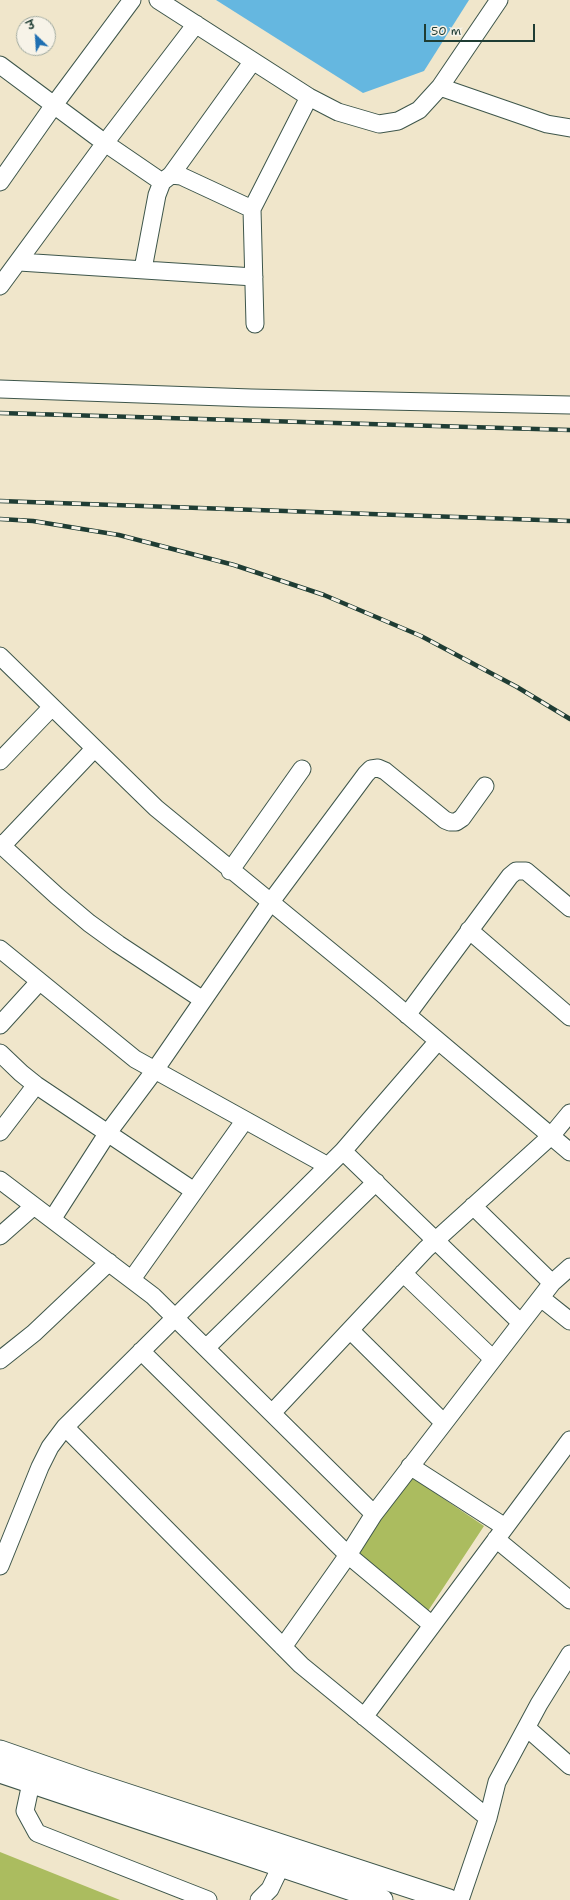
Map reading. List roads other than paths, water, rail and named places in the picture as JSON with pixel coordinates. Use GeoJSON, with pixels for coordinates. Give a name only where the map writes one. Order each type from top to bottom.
{"type":"FeatureCollection","features":[{"type":"Feature","properties":{"kind":"main road"},"geometry":{"type":"LineString","coordinates":[[0,1751],[449,1900]]}},
{"type":"Feature","properties":{"kind":"main road"},"geometry":{"type":"LineString","coordinates":[[0,1772],[382,1900]]}},
{"type":"Feature","properties":{"kind":"street"},"geometry":{"type":"LineString","coordinates":[[2,175],[132,0]]}},
{"type":"Feature","properties":{"kind":"street"},"geometry":{"type":"LineString","coordinates":[[158,0],[309,97],[338,112],[379,124],[398,121],[419,110],[440,87],[499,0]]}},
{"type":"Feature","properties":{"kind":"street"},"geometry":{"type":"LineString","coordinates":[[0,286],[105,143],[196,24]]}},
{"type":"Feature","properties":{"kind":"street"},"geometry":{"type":"LineString","coordinates":[[143,269],[157,195],[253,61]]}},
{"type":"Feature","properties":{"kind":"street"},"geometry":{"type":"LineString","coordinates":[[0,65],[105,143],[167,179],[181,176],[252,209]]}},
{"type":"Feature","properties":{"kind":"street"},"geometry":{"type":"LineString","coordinates":[[440,87],[547,124],[570,128]]}},
{"type":"Feature","properties":{"kind":"street"},"geometry":{"type":"LineString","coordinates":[[255,324],[252,209],[309,97]]}},
{"type":"Feature","properties":{"kind":"street"},"geometry":{"type":"LineString","coordinates":[[19,262],[254,277]]}},
{"type":"Feature","properties":{"kind":"street"},"geometry":{"type":"LineString","coordinates":[[0,389],[251,398],[570,405]]}},
{"type":"Feature","properties":{"kind":"street"},"geometry":{"type":"LineString","coordinates":[[0,656],[51,708],[156,808],[230,871],[407,1015],[570,1152]]}},
{"type":"Feature","properties":{"kind":"street"},"geometry":{"type":"LineString","coordinates":[[0,761],[51,708]]}},
{"type":"Feature","properties":{"kind":"street"},"geometry":{"type":"LineString","coordinates":[[94,749],[1,845],[89,923],[203,1000]]}},
{"type":"Feature","properties":{"kind":"street"},"geometry":{"type":"LineString","coordinates":[[52,1218],[107,1134],[154,1070],[270,903],[371,769],[378,768],[385,771],[445,820],[450,822],[456,822],[462,818],[485,786]]}},
{"type":"Feature","properties":{"kind":"street"},"geometry":{"type":"LineString","coordinates":[[230,871],[302,770]]}},
{"type":"Feature","properties":{"kind":"street"},"geometry":{"type":"LineString","coordinates":[[407,1015],[510,876],[516,871],[526,871],[570,908]]}},
{"type":"Feature","properties":{"kind":"street"},"geometry":{"type":"LineString","coordinates":[[470,930],[570,1017]]}},
{"type":"Feature","properties":{"kind":"street"},"geometry":{"type":"LineString","coordinates":[[0,950],[135,1060],[328,1166]]}},
{"type":"Feature","properties":{"kind":"street"},"geometry":{"type":"LineString","coordinates":[[0,1025],[40,982]]}},
{"type":"Feature","properties":{"kind":"street"},"geometry":{"type":"LineString","coordinates":[[0,1566],[40,1466],[50,1447],[65,1427],[343,1151],[438,1041]]}},
{"type":"Feature","properties":{"kind":"street"},"geometry":{"type":"LineString","coordinates":[[0,1053],[36,1085],[194,1191]]}},
{"type":"Feature","properties":{"kind":"street"},"geometry":{"type":"LineString","coordinates":[[0,1132],[36,1085]]}},
{"type":"Feature","properties":{"kind":"street"},"geometry":{"type":"LineString","coordinates":[[272,1413],[403,1273],[436,1240],[551,1136],[570,1113]]}},
{"type":"Feature","properties":{"kind":"street"},"geometry":{"type":"LineString","coordinates":[[132,1279],[245,1120]]}},
{"type":"Feature","properties":{"kind":"street"},"geometry":{"type":"LineString","coordinates":[[343,1151],[521,1323]]}},
{"type":"Feature","properties":{"kind":"street"},"geometry":{"type":"LineString","coordinates":[[0,1180],[153,1296],[374,1514]]}},
{"type":"Feature","properties":{"kind":"street"},"geometry":{"type":"LineString","coordinates":[[206,1348],[376,1182]]}},
{"type":"Feature","properties":{"kind":"street"},"geometry":{"type":"LineString","coordinates":[[0,1236],[34,1206]]}},
{"type":"Feature","properties":{"kind":"street"},"geometry":{"type":"LineString","coordinates":[[473,1206],[552,1283]]}},
{"type":"Feature","properties":{"kind":"street"},"geometry":{"type":"LineString","coordinates":[[0,1360],[34,1333],[108,1262]]}},
{"type":"Feature","properties":{"kind":"street"},"geometry":{"type":"LineString","coordinates":[[283,1647],[348,1555],[374,1514],[410,1466],[552,1283],[570,1267]]}},
{"type":"Feature","properties":{"kind":"street"},"geometry":{"type":"LineString","coordinates":[[403,1273],[493,1359]]}},
{"type":"Feature","properties":{"kind":"street"},"geometry":{"type":"LineString","coordinates":[[541,1298],[570,1320]]}},
{"type":"Feature","properties":{"kind":"street"},"geometry":{"type":"LineString","coordinates":[[350,1330],[444,1423]]}},
{"type":"Feature","properties":{"kind":"street"},"geometry":{"type":"LineString","coordinates":[[141,1351],[348,1555],[432,1625]]}},
{"type":"Feature","properties":{"kind":"street"},"geometry":{"type":"LineString","coordinates":[[65,1427],[300,1665],[488,1818]]}},
{"type":"Feature","properties":{"kind":"street"},"geometry":{"type":"LineString","coordinates":[[364,1717],[570,1440]]}},
{"type":"Feature","properties":{"kind":"street"},"geometry":{"type":"LineString","coordinates":[[410,1466],[501,1533],[570,1600]]}},
{"type":"Feature","properties":{"kind":"street"},"geometry":{"type":"LineString","coordinates":[[460,1900],[488,1818],[497,1782],[526,1728],[570,1654]]}},
{"type":"Feature","properties":{"kind":"street"},"geometry":{"type":"LineString","coordinates":[[526,1728],[570,1766]]}},
{"type":"Feature","properties":{"kind":"street"},"geometry":{"type":"LineString","coordinates":[[31,1783],[25,1811],[37,1833],[208,1900]]}},
{"type":"Feature","properties":{"kind":"street"},"geometry":{"type":"LineString","coordinates":[[259,1900],[270,1889],[281,1866],[352,1900]]}},
{"type":"Feature","properties":{"kind":"water"},"geometry":{"type":"Polygon","coordinates":[[[216,0],[469,0],[424,71],[363,93],[216,0]]]}},
{"type":"Feature","properties":{"kind":"railway"},"geometry":{"type":"LineString","coordinates":[[0,413],[570,430]]}},
{"type":"Feature","properties":{"kind":"railway"},"geometry":{"type":"LineString","coordinates":[[0,501],[570,521]]}},
{"type":"Feature","properties":{"kind":"railway"},"geometry":{"type":"LineString","coordinates":[[0,519],[33,521],[119,535],[234,565],[324,595],[421,636],[517,687],[570,719]]}}]}
